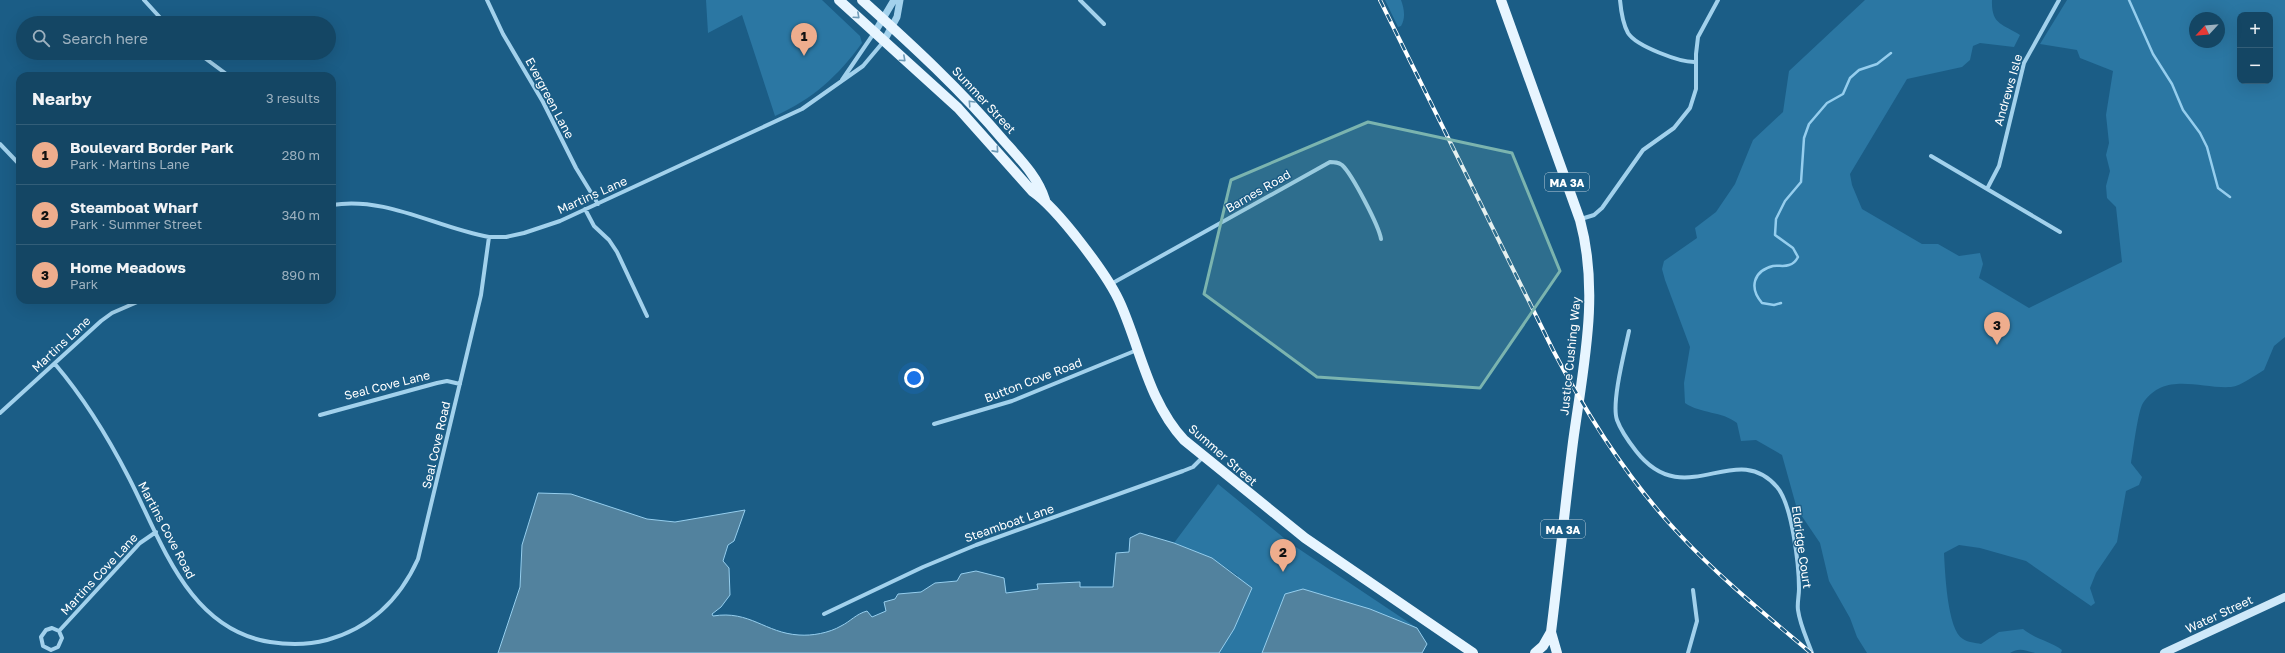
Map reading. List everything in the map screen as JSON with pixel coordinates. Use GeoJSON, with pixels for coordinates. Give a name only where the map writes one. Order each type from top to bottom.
{"type":"FeatureCollection","features":[{"type":"Feature","properties":{"kind":"main road","name":"Summer Street"},"geometry":{"type":"LineString","coordinates":[[839,0],[958,108],[1032,191],[1045,200],[1111,284],[1122,306],[1149,381],[1167,417],[1179,434],[1203,457],[1305,538],[1472,653]]}},
{"type":"Feature","properties":{"kind":"main road","name":"Summer Street"},"geometry":{"type":"LineString","coordinates":[[862,0],[956,87],[984,117],[1040,184],[1045,200]]}},
{"type":"Feature","properties":{"kind":"main road","name":"Justice Cushing Way"},"geometry":{"type":"LineString","coordinates":[[1501,0],[1580,220],[1587,256],[1590,283],[1589,322],[1575,426],[1551,632],[1557,653]]}},
{"type":"Feature","properties":{"kind":"main road","name":"Water Street"},"geometry":{"type":"LineString","coordinates":[[2164,653],[2285,596]]}},
{"type":"Feature","properties":{"kind":"main road","name":"Justice Cushing Way"},"geometry":{"type":"LineString","coordinates":[[1535,653],[1543,646],[1551,632]]}},
{"type":"Feature","properties":{"kind":"street"},"geometry":{"type":"LineString","coordinates":[[144,0],[159,16]]}},
{"type":"Feature","properties":{"kind":"street","name":"Evergreen Lane"},"geometry":{"type":"LineString","coordinates":[[486,0],[503,34],[543,102],[576,168],[598,204]]}},
{"type":"Feature","properties":{"kind":"street"},"geometry":{"type":"LineString","coordinates":[[875,32],[894,0]]}},
{"type":"Feature","properties":{"kind":"street"},"geometry":{"type":"LineString","coordinates":[[884,41],[892,27],[899,9],[900,0]]}},
{"type":"Feature","properties":{"kind":"street"},"geometry":{"type":"LineString","coordinates":[[1080,0],[1104,24]]}},
{"type":"Feature","properties":{"kind":"street"},"geometry":{"type":"LineString","coordinates":[[1620,0],[1626,29],[1632,39],[1680,60],[1696,62]]}},
{"type":"Feature","properties":{"kind":"street"},"geometry":{"type":"LineString","coordinates":[[1580,220],[1590,217],[1602,208],[1643,150],[1674,128],[1684,118],[1695,94],[1698,37],[1718,0]]}},
{"type":"Feature","properties":{"kind":"street","name":"Andrews Isle"},"geometry":{"type":"LineString","coordinates":[[1987,189],[1999,166],[2024,63],[2059,0]]}},
{"type":"Feature","properties":{"kind":"street","name":"Martins Lane"},"geometry":{"type":"LineString","coordinates":[[841,82],[875,32]]}},
{"type":"Feature","properties":{"kind":"street","name":"Martins Lane"},"geometry":{"type":"LineString","coordinates":[[336,205],[357,204],[380,207],[489,237],[506,237],[524,233],[598,204],[802,109],[863,66],[884,41]]}},
{"type":"Feature","properties":{"kind":"street"},"geometry":{"type":"LineString","coordinates":[[207,60],[224,72]]}},
{"type":"Feature","properties":{"kind":"street"},"geometry":{"type":"LineString","coordinates":[[0,144],[16,161]]}},
{"type":"Feature","properties":{"kind":"street"},"geometry":{"type":"LineString","coordinates":[[1931,156],[2060,232]]}},
{"type":"Feature","properties":{"kind":"street","name":"Barnes Road"},"geometry":{"type":"LineString","coordinates":[[1111,284],[1330,162],[1339,163],[1347,171],[1377,225],[1381,239]]}},
{"type":"Feature","properties":{"kind":"street"},"geometry":{"type":"LineString","coordinates":[[585,209],[594,226],[609,240],[617,252],[647,316]]}},
{"type":"Feature","properties":{"kind":"street","name":"Seal Cove Road"},"geometry":{"type":"LineString","coordinates":[[353,630],[377,615],[393,601],[405,584],[415,565],[429,520],[481,295],[489,237]]}},
{"type":"Feature","properties":{"kind":"street","name":"Martins Lane"},"geometry":{"type":"LineString","coordinates":[[0,412],[105,318],[134,304]]}},
{"type":"Feature","properties":{"kind":"street","name":"Eldridge Court"},"geometry":{"type":"LineString","coordinates":[[1629,331],[1616,405],[1616,417],[1621,428],[1643,459],[1664,474],[1691,478],[1743,468],[1756,471],[1776,486],[1782,495],[1789,513],[1798,580],[1798,610],[1812,653]]}},
{"type":"Feature","properties":{"kind":"street","name":"Button Cove Road"},"geometry":{"type":"LineString","coordinates":[[934,424],[1012,401],[1137,350]]}},
{"type":"Feature","properties":{"kind":"street","name":"Martins Cove Road"},"geometry":{"type":"LineString","coordinates":[[55,364],[116,454],[179,577],[196,600],[217,620],[242,634],[264,641],[297,644],[320,642],[353,630]]}},
{"type":"Feature","properties":{"kind":"street","name":"Seal Cove Lane"},"geometry":{"type":"LineString","coordinates":[[320,415],[437,383],[447,381],[460,384]]}},
{"type":"Feature","properties":{"kind":"street","name":"Steamboat Lane"},"geometry":{"type":"LineString","coordinates":[[824,614],[923,567],[976,545],[1183,471],[1193,467],[1203,457]]}},
{"type":"Feature","properties":{"kind":"street","name":"Martins Cove Lane"},"geometry":{"type":"LineString","coordinates":[[59,631],[140,543],[156,532]]}},
{"type":"Feature","properties":{"kind":"street"},"geometry":{"type":"LineString","coordinates":[[1688,653],[1697,621],[1693,590]]}},
{"type":"Feature","properties":{"kind":"street","name":"Martins Cove Lane"},"geometry":{"type":"LineString","coordinates":[[52,628],[59,631],[62,638],[58,647],[51,650],[43,646],[41,637],[44,632],[52,628]]}},
{"type":"Feature","properties":{"kind":"highlighted area"},"geometry":{"type":"Polygon","coordinates":[[[1368,122],[1512,153],[1560,271],[1480,388],[1317,377],[1204,294],[1231,180],[1368,122]]]}},
{"type":"Feature","properties":{"kind":"shaded area"},"geometry":{"type":"Polygon","coordinates":[[[706,0],[822,0],[860,36],[862,43],[844,66],[824,86],[801,102],[775,116],[742,15],[708,33],[706,0]]]}},
{"type":"Feature","properties":{"kind":"shaded area"},"geometry":{"type":"Polygon","coordinates":[[[1385,0],[1401,0],[1404,20],[1401,26],[1398,27],[1385,0]]]}},
{"type":"Feature","properties":{"kind":"shaded area"},"geometry":{"type":"Polygon","coordinates":[[[1865,0],[1992,0],[1992,8],[1999,23],[2020,35],[2014,47],[1980,43],[1973,46],[1970,60],[1962,67],[1907,79],[1850,174],[1852,185],[1862,209],[1922,244],[1938,244],[1959,256],[1980,253],[1983,264],[1979,278],[2029,308],[2122,262],[2116,207],[2107,198],[2106,186],[2110,171],[2106,155],[2109,143],[2106,115],[2113,71],[2080,58],[2077,50],[2040,44],[2067,0],[2285,0],[2285,337],[2274,346],[2264,370],[2239,385],[2219,387],[2172,384],[2162,387],[2152,393],[2143,403],[2131,463],[2142,477],[2139,485],[2126,491],[2117,542],[2096,573],[2090,588],[2095,603],[2091,606],[2026,561],[1980,548],[1959,545],[1944,553],[1946,585],[1950,612],[1953,624],[1963,639],[1969,642],[1981,644],[1999,632],[2023,629],[2062,650],[2061,653],[2035,653],[2020,650],[2010,653],[1867,653],[1857,637],[1850,618],[1829,581],[1820,543],[1797,509],[1782,455],[1756,440],[1741,441],[1737,423],[1731,419],[1691,407],[1685,403],[1684,383],[1690,347],[1665,280],[1662,269],[1664,261],[1697,238],[1695,228],[1716,212],[1735,184],[1753,140],[1783,112],[1789,71],[1865,0]]]}},
{"type":"Feature","properties":{"kind":"shaded area"},"geometry":{"type":"Polygon","coordinates":[[[1218,484],[1290,543],[1417,628],[1331,597],[1285,594],[1262,653],[1219,653],[1238,576],[1212,558],[1174,543],[1218,484]]]}},
{"type":"Feature","properties":{"kind":"shaded area"},"geometry":{"type":"Polygon","coordinates":[[[538,493],[571,494],[647,519],[675,522],[745,510],[734,541],[728,545],[723,561],[729,568],[730,595],[721,607],[712,614],[713,616],[737,616],[776,630],[799,635],[826,632],[845,624],[867,611],[872,617],[886,611],[884,602],[895,599],[898,594],[921,592],[935,583],[957,581],[961,574],[976,571],[1004,578],[1006,593],[1038,589],[1037,584],[1080,582],[1080,587],[1113,587],[1116,553],[1129,552],[1130,538],[1140,533],[1174,543],[1212,558],[1252,588],[1234,629],[1219,653],[498,653],[520,587],[522,545],[538,493]]]}},
{"type":"Feature","properties":{"kind":"shaded area"},"geometry":{"type":"Polygon","coordinates":[[[1303,589],[1370,609],[1417,628],[1427,644],[1422,653],[1262,653],[1285,594],[1303,589]]]}},
{"type":"Feature","properties":{"kind":"waterway"},"geometry":{"type":"LineString","coordinates":[[2129,0],[2153,54],[2172,84],[2183,110],[2200,133],[2207,147],[2218,188],[2230,197]]}},
{"type":"Feature","properties":{"kind":"waterway"},"geometry":{"type":"LineString","coordinates":[[1781,303],[1774,305],[1762,303],[1755,292],[1754,286],[1757,276],[1766,268],[1790,265],[1798,257],[1793,248],[1775,235],[1776,219],[1785,201],[1801,182],[1804,138],[1809,124],[1827,103],[1843,94],[1850,78],[1859,70],[1877,64],[1891,53]]}},
{"type":"Feature","properties":{"kind":"railway"},"geometry":{"type":"LineString","coordinates":[[1380,0],[1553,350],[1580,399],[1610,447],[1643,492],[1695,551],[1744,596],[1811,653]]}},
{"type":"Feature","properties":{"kind":"place","name":"Boulevard Border Park"},"geometry":{"type":"Point","coordinates":[804,56]}},
{"type":"Feature","properties":{"kind":"place","name":"Home Meadows"},"geometry":{"type":"Point","coordinates":[1997,345]}},
{"type":"Feature","properties":{"kind":"place","name":"Steamboat Wharf"},"geometry":{"type":"Point","coordinates":[1283,572]}}]}
